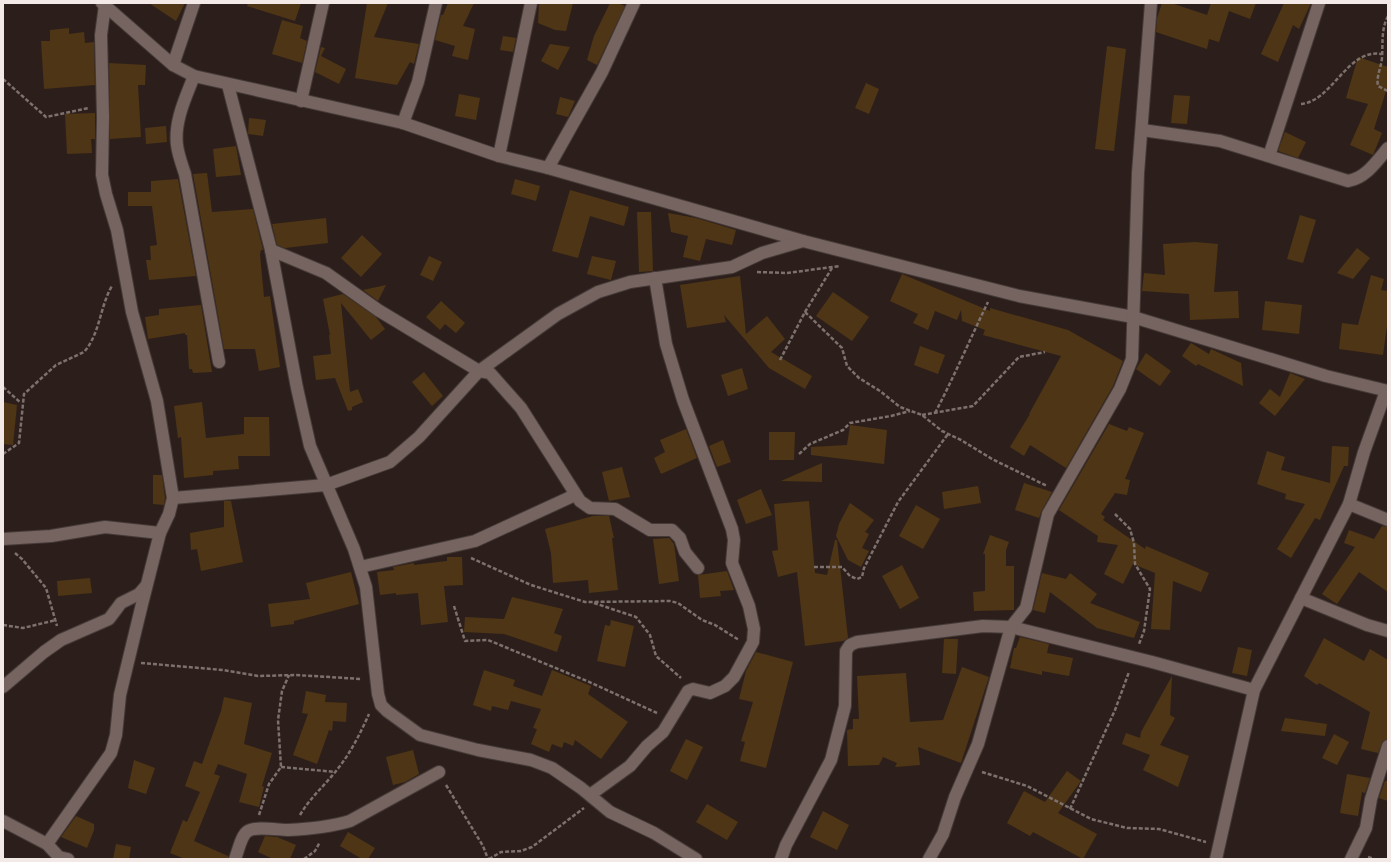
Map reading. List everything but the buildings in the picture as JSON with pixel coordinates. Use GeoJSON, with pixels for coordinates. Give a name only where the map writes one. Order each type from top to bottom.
{"type":"FeatureCollection","features":[{"type":"Feature","properties":{"kind":"street"},"geometry":{"type":"LineString","coordinates":[[173,65],[194,3]]}},
{"type":"Feature","properties":{"kind":"street"},"geometry":{"type":"LineString","coordinates":[[301,101],[323,3]]}},
{"type":"Feature","properties":{"kind":"street"},"geometry":{"type":"LineString","coordinates":[[403,123],[418,82],[436,3]]}},
{"type":"Feature","properties":{"kind":"street"},"geometry":{"type":"LineString","coordinates":[[499,156],[531,3]]}},
{"type":"Feature","properties":{"kind":"street"},"geometry":{"type":"LineString","coordinates":[[548,168],[602,72],[634,3]]}},
{"type":"Feature","properties":{"kind":"street"},"geometry":{"type":"LineString","coordinates":[[929,859],[943,834],[955,797],[978,744],[1011,627],[1026,608],[1048,514],[1120,389],[1132,359],[1142,130],[1151,3]]}},
{"type":"Feature","properties":{"kind":"street"},"geometry":{"type":"LineString","coordinates":[[1269,156],[1319,3]]}},
{"type":"Feature","properties":{"kind":"street"},"geometry":{"type":"LineString","coordinates":[[103,4],[173,65],[194,76],[228,85],[403,123],[499,156],[548,168],[803,240],[995,290],[1134,317],[1326,376],[1387,391],[1364,452],[1349,504],[1254,690],[1216,859]]}},
{"type":"Feature","properties":{"kind":"street"},"geometry":{"type":"LineString","coordinates":[[47,844],[111,753],[116,735],[120,695],[146,586],[160,533],[169,514],[173,498],[156,401],[132,312],[117,230],[102,175],[103,106],[101,35],[103,4]]}},
{"type":"Feature","properties":{"kind":"street"},"geometry":{"type":"LineString","coordinates":[[194,76],[180,113],[177,131],[177,145],[185,174],[220,362]]}},
{"type":"Feature","properties":{"kind":"street"},"geometry":{"type":"LineString","coordinates":[[228,85],[271,250],[297,388],[310,446],[360,567],[366,587],[376,680],[381,704],[387,711],[420,735],[478,750],[531,760],[552,768],[610,812],[654,833],[696,859]]}},
{"type":"Feature","properties":{"kind":"street"},"geometry":{"type":"LineString","coordinates":[[1142,130],[1220,141],[1348,181],[1356,180],[1366,172],[1388,148]]}},
{"type":"Feature","properties":{"kind":"street"},"geometry":{"type":"LineString","coordinates":[[173,498],[326,485],[390,462],[419,437],[479,371],[558,314],[598,292],[630,282],[732,266],[762,253],[803,240]]}},
{"type":"Feature","properties":{"kind":"street"},"geometry":{"type":"LineString","coordinates":[[271,250],[326,273],[378,310],[479,371],[490,373],[521,408],[575,495],[589,508],[613,509],[650,530],[672,530],[680,538],[685,552],[698,568]]}},
{"type":"Feature","properties":{"kind":"street"},"geometry":{"type":"LineString","coordinates":[[593,798],[630,766],[647,746],[663,732],[684,695],[693,689],[710,693],[725,686],[734,677],[752,648],[754,629],[749,606],[732,563],[734,540],[732,529],[683,400],[666,344],[655,278]]}},
{"type":"Feature","properties":{"kind":"street"},"geometry":{"type":"LineString","coordinates":[[360,567],[481,539],[575,495]]}},
{"type":"Feature","properties":{"kind":"street"},"geometry":{"type":"LineString","coordinates":[[1349,504],[1388,520]]}},
{"type":"Feature","properties":{"kind":"street"},"geometry":{"type":"LineString","coordinates":[[7,544],[105,527],[160,533]]}},
{"type":"Feature","properties":{"kind":"street"},"geometry":{"type":"LineString","coordinates":[[3,687],[44,652],[61,640],[109,619],[121,603],[139,594],[146,586]]}},
{"type":"Feature","properties":{"kind":"street"},"geometry":{"type":"LineString","coordinates":[[1301,598],[1367,625],[1388,631]]}},
{"type":"Feature","properties":{"kind":"street"},"geometry":{"type":"LineString","coordinates":[[780,859],[832,760],[845,706],[846,651],[850,645],[857,642],[983,626],[1011,627],[1254,690]]}},
{"type":"Feature","properties":{"kind":"street"},"geometry":{"type":"LineString","coordinates":[[1351,859],[1366,828],[1371,799],[1388,746]]}},
{"type":"Feature","properties":{"kind":"street"},"geometry":{"type":"LineString","coordinates":[[235,859],[244,834],[248,830],[327,827],[350,821],[439,772]]}},
{"type":"Feature","properties":{"kind":"street"},"geometry":{"type":"LineString","coordinates":[[3,821],[47,844],[59,857],[68,859]]}},
{"type":"Feature","properties":{"kind":"path"},"geometry":{"type":"LineString","coordinates":[[1388,16],[1383,26],[1382,54],[1377,82],[1378,86],[1388,92]]}},
{"type":"Feature","properties":{"kind":"path"},"geometry":{"type":"LineString","coordinates":[[1285,106],[1305,104],[1315,100],[1360,58],[1372,52],[1382,54]]}},
{"type":"Feature","properties":{"kind":"path"},"geometry":{"type":"LineString","coordinates":[[3,79],[46,117],[51,117],[71,110],[103,106]]}},
{"type":"Feature","properties":{"kind":"path"},"geometry":{"type":"LineString","coordinates":[[732,266],[750,272],[787,273],[846,265]]}},
{"type":"Feature","properties":{"kind":"path"},"geometry":{"type":"LineString","coordinates":[[3,454],[19,443],[21,403],[24,394],[44,374],[56,365],[86,349],[93,337],[108,293],[124,267]]}},
{"type":"Feature","properties":{"kind":"path"},"geometry":{"type":"LineString","coordinates":[[780,360],[804,312],[832,268]]}},
{"type":"Feature","properties":{"kind":"path"},"geometry":{"type":"LineString","coordinates":[[934,413],[950,384],[967,345],[995,290]]}},
{"type":"Feature","properties":{"kind":"path"},"geometry":{"type":"LineString","coordinates":[[804,312],[842,348],[847,366],[859,378],[880,391],[900,407],[922,415],[948,434],[992,459],[1060,492]]}},
{"type":"Feature","properties":{"kind":"path"},"geometry":{"type":"LineString","coordinates":[[922,415],[973,406],[1019,357],[1045,352]]}},
{"type":"Feature","properties":{"kind":"path"},"geometry":{"type":"LineString","coordinates":[[3,387],[21,403]]}},
{"type":"Feature","properties":{"kind":"path"},"geometry":{"type":"LineString","coordinates":[[799,454],[810,444],[843,430],[850,423],[910,411]]}},
{"type":"Feature","properties":{"kind":"path"},"geometry":{"type":"LineString","coordinates":[[814,567],[842,568],[850,576],[857,579],[862,577],[864,568],[898,502],[948,434]]}},
{"type":"Feature","properties":{"kind":"path"},"geometry":{"type":"LineString","coordinates":[[1070,808],[1115,710],[1144,631],[1150,589],[1135,564],[1134,543],[1130,529],[1115,514]]}},
{"type":"Feature","properties":{"kind":"path"},"geometry":{"type":"LineString","coordinates":[[7,544],[22,559],[46,588],[61,640]]}},
{"type":"Feature","properties":{"kind":"path"},"geometry":{"type":"LineString","coordinates":[[447,547],[531,585],[585,602],[670,601],[678,603],[702,620],[715,625],[752,648]]}},
{"type":"Feature","properties":{"kind":"path"},"geometry":{"type":"LineString","coordinates":[[592,602],[636,617],[650,636],[656,656],[693,689]]}},
{"type":"Feature","properties":{"kind":"path"},"geometry":{"type":"LineString","coordinates":[[454,606],[465,641],[488,640],[587,681],[671,719]]}},
{"type":"Feature","properties":{"kind":"path"},"geometry":{"type":"LineString","coordinates":[[3,625],[22,628],[56,620]]}},
{"type":"Feature","properties":{"kind":"path"},"geometry":{"type":"LineString","coordinates":[[130,652],[138,662],[143,663],[223,670],[258,676],[289,675],[376,680]]}},
{"type":"Feature","properties":{"kind":"path"},"geometry":{"type":"LineString","coordinates":[[254,829],[269,784],[281,767],[278,720],[282,691],[289,675]]}},
{"type":"Feature","properties":{"kind":"path"},"geometry":{"type":"LineString","coordinates":[[292,829],[306,804],[336,772],[351,751],[378,694]]}},
{"type":"Feature","properties":{"kind":"path"},"geometry":{"type":"LineString","coordinates":[[281,767],[336,772]]}},
{"type":"Feature","properties":{"kind":"path"},"geometry":{"type":"LineString","coordinates":[[968,767],[1027,786],[1091,819],[1127,828],[1159,829],[1220,846]]}},
{"type":"Feature","properties":{"kind":"path"},"geometry":{"type":"LineString","coordinates":[[439,772],[452,797],[483,846],[488,859],[501,852],[521,851],[532,847],[593,798]]}}]}
